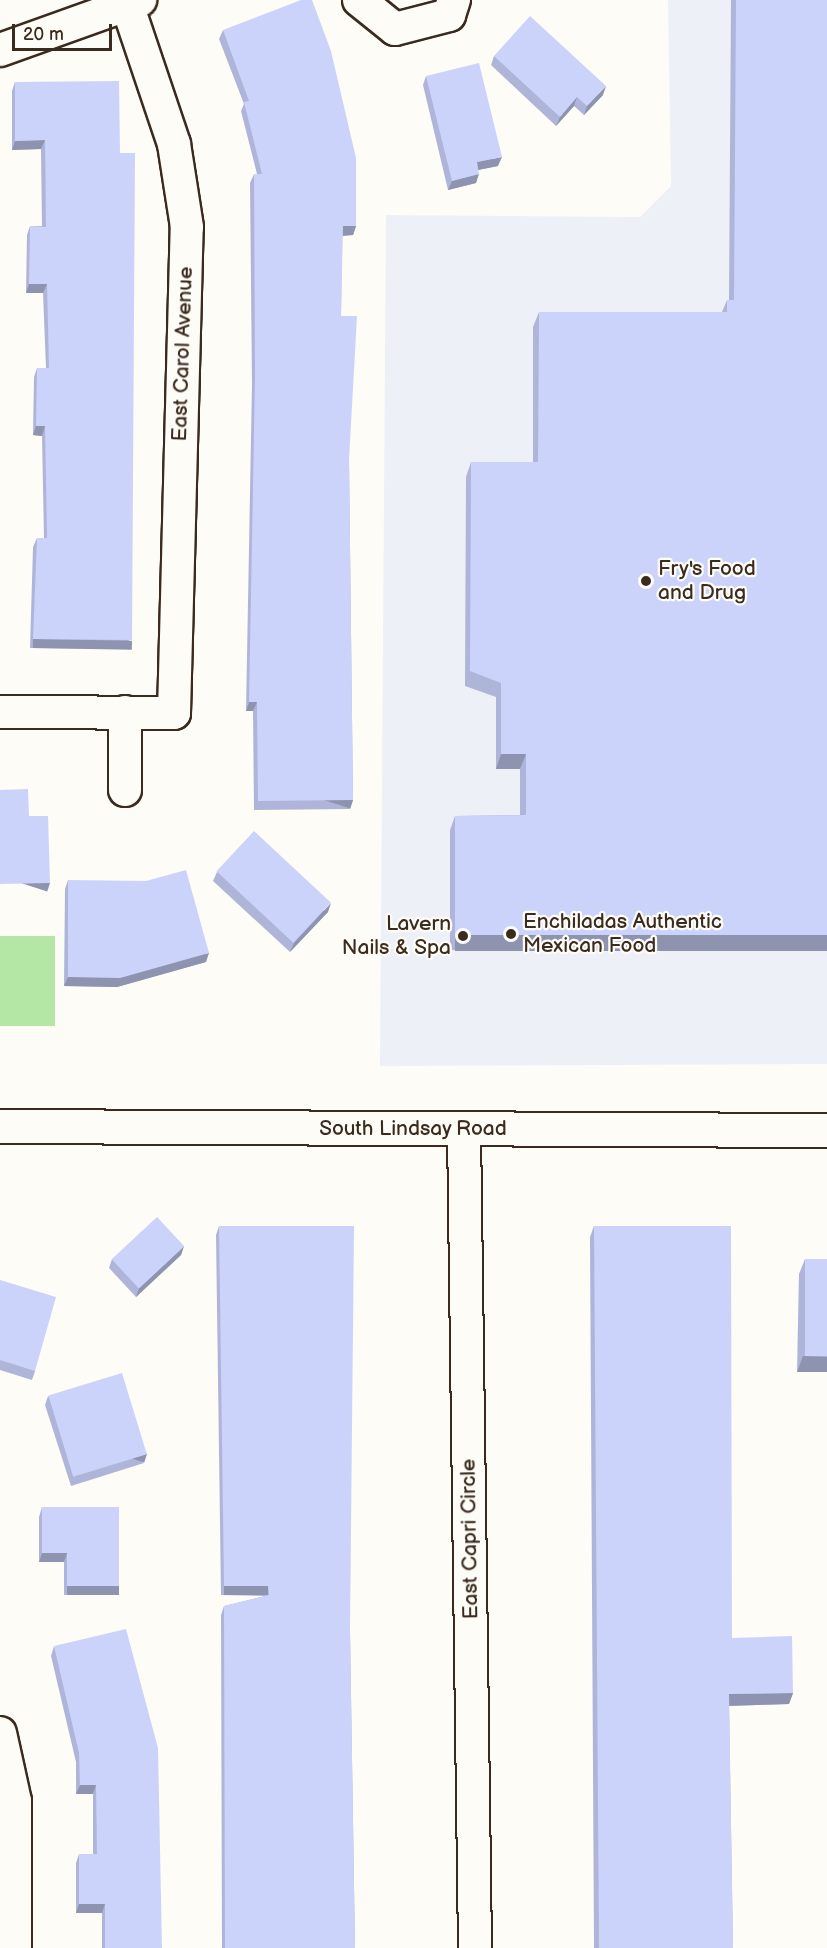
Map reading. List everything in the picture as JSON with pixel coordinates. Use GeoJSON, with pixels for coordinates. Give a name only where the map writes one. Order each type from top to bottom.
{"type":"FeatureCollection","features":[{"type":"Feature","properties":{"kind":"main road","name":"South Lindsay Road"},"geometry":{"type":"LineString","coordinates":[[0,1126],[827,1130]]}},
{"type":"Feature","properties":{"kind":"street"},"geometry":{"type":"LineString","coordinates":[[359,0],[395,29],[450,15],[454,0]]}},
{"type":"Feature","properties":{"kind":"street"},"geometry":{"type":"LineString","coordinates":[[0,50],[134,2]]}},
{"type":"Feature","properties":{"kind":"street","name":"East Carol Avenue"},"geometry":{"type":"LineString","coordinates":[[125,712],[174,713],[187,226],[174,144],[134,2]]}},
{"type":"Feature","properties":{"kind":"street"},"geometry":{"type":"LineString","coordinates":[[0,712],[125,712],[125,790]]}},
{"type":"Feature","properties":{"kind":"street","name":"East Capri Circle"},"geometry":{"type":"LineString","coordinates":[[464,1129],[475,1948]]}},
{"type":"Feature","properties":{"kind":"street"},"geometry":{"type":"LineString","coordinates":[[0,1733],[15,1801],[15,1948]]}},
{"type":"Feature","properties":{"kind":"shaded area"},"geometry":{"type":"Polygon","coordinates":[[[668,0],[827,0],[827,1064],[380,1066],[386,215],[640,217],[671,186],[668,0]]]}},
{"type":"Feature","properties":{"kind":"green space"},"geometry":{"type":"Polygon","coordinates":[[[0,936],[55,936],[55,1026],[0,1026],[0,936]]]}},
{"type":"Feature","properties":{"kind":"building"},"geometry":{"type":"Polygon","coordinates":[[[301,0],[312,0],[331,51],[356,158],[356,226],[343,226],[341,316],[357,316],[349,460],[353,800],[258,801],[257,702],[249,702],[255,375],[254,174],[262,174],[244,102],[249,101],[223,30],[301,0]]]}},
{"type":"Feature","properties":{"kind":"building","name":"Fry's Food and Drug"},"geometry":{"type":"Polygon","coordinates":[[[736,0],[827,0],[827,935],[455,935],[455,816],[526,815],[526,754],[501,754],[501,683],[470,671],[471,462],[538,462],[539,312],[727,312],[727,300],[734,300],[736,0]]]}},
{"type":"Feature","properties":{"kind":"building"},"geometry":{"type":"Polygon","coordinates":[[[530,16],[606,86],[587,106],[577,97],[560,117],[494,56],[530,16]]]}},
{"type":"Feature","properties":{"kind":"building"},"geometry":{"type":"Polygon","coordinates":[[[479,63],[502,157],[477,162],[479,174],[452,181],[426,76],[479,63]]]}},
{"type":"Feature","properties":{"kind":"building"},"geometry":{"type":"Polygon","coordinates":[[[119,81],[120,153],[135,153],[132,640],[33,639],[37,538],[47,538],[45,426],[36,426],[37,368],[49,368],[47,284],[29,284],[30,226],[46,227],[45,140],[15,141],[15,82],[119,81]]]}},
{"type":"Feature","properties":{"kind":"building"},"geometry":{"type":"Polygon","coordinates":[[[28,789],[29,816],[48,816],[50,883],[0,884],[0,790],[28,789]]]}},
{"type":"Feature","properties":{"kind":"building"},"geometry":{"type":"Polygon","coordinates":[[[254,831],[331,903],[293,943],[216,871],[254,831]]]}},
{"type":"Feature","properties":{"kind":"building"},"geometry":{"type":"Polygon","coordinates":[[[186,870],[209,953],[120,978],[68,977],[68,880],[146,881],[186,870]]]}},
{"type":"Feature","properties":{"kind":"building"},"geometry":{"type":"Polygon","coordinates":[[[157,1217],[184,1246],[139,1289],[112,1259],[157,1217]]]}},
{"type":"Feature","properties":{"kind":"building"},"geometry":{"type":"Polygon","coordinates":[[[219,1226],[354,1226],[350,1631],[355,1948],[225,1948],[224,1606],[269,1595],[268,1586],[224,1586],[219,1226]]]}},
{"type":"Feature","properties":{"kind":"building"},"geometry":{"type":"Polygon","coordinates":[[[594,1226],[731,1226],[732,1638],[792,1636],[793,1693],[729,1694],[733,1948],[599,1948],[594,1226]]]}},
{"type":"Feature","properties":{"kind":"building"},"geometry":{"type":"Polygon","coordinates":[[[805,1259],[827,1259],[827,1356],[805,1356],[805,1259]]]}},
{"type":"Feature","properties":{"kind":"building"},"geometry":{"type":"Polygon","coordinates":[[[0,1280],[56,1297],[35,1371],[0,1360],[0,1280]]]}},
{"type":"Feature","properties":{"kind":"building"},"geometry":{"type":"Polygon","coordinates":[[[122,1373],[147,1454],[73,1477],[48,1396],[122,1373]]]}},
{"type":"Feature","properties":{"kind":"building"},"geometry":{"type":"Polygon","coordinates":[[[42,1507],[119,1507],[119,1586],[67,1586],[67,1553],[42,1553],[42,1507]]]}},
{"type":"Feature","properties":{"kind":"building"},"geometry":{"type":"Polygon","coordinates":[[[126,1629],[158,1748],[162,1948],[105,1948],[105,1904],[79,1904],[79,1854],[97,1854],[96,1785],[80,1785],[79,1753],[54,1646],[126,1629]]]}},
{"type":"Feature","properties":{"kind":"place","name":"Fry's Food and Drug"},"geometry":{"type":"Point","coordinates":[646,581]}},
{"type":"Feature","properties":{"kind":"place","name":"Enchiladas Authentic Mexican Food"},"geometry":{"type":"Point","coordinates":[511,934]}},
{"type":"Feature","properties":{"kind":"place","name":"Lavern Nails & Spa"},"geometry":{"type":"Point","coordinates":[463,936]}}]}
